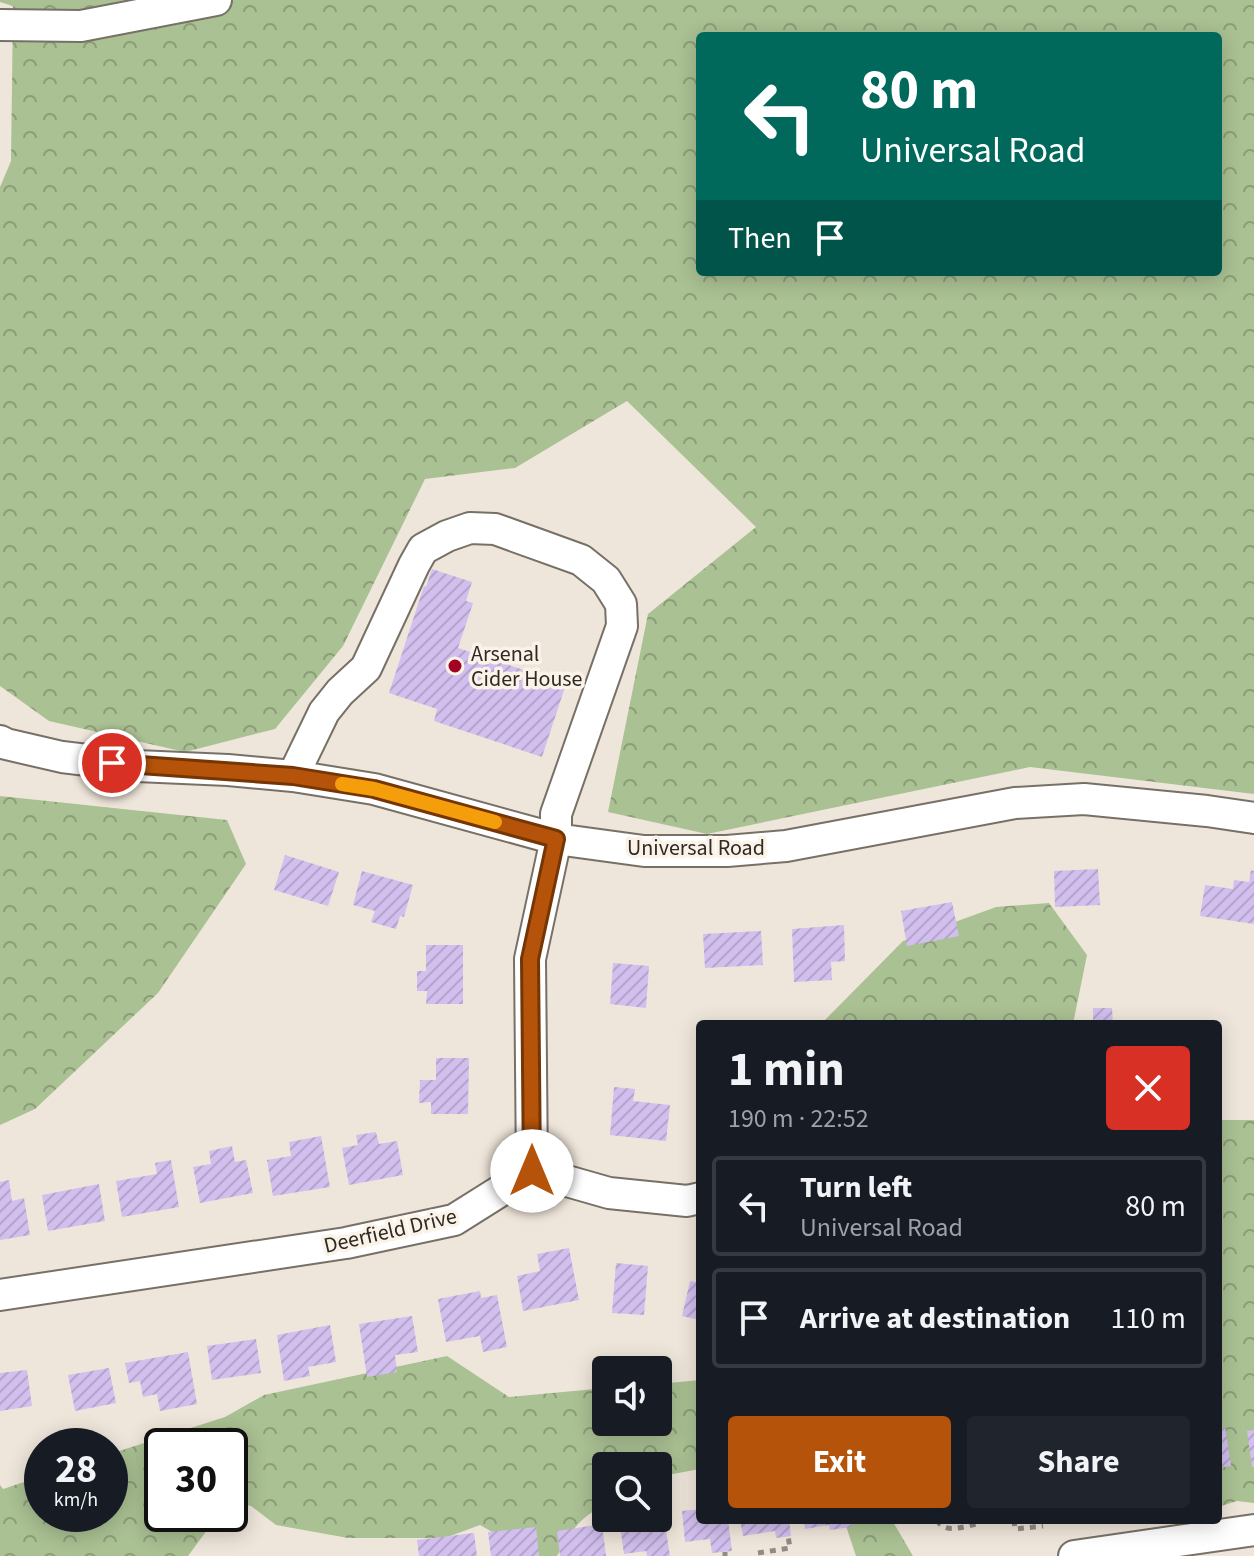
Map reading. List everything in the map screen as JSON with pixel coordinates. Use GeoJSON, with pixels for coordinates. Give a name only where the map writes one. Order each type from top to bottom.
{"type":"FeatureCollection","features":[{"type":"Feature","properties":{"kind":"street"},"geometry":{"type":"LineString","coordinates":[[0,25],[81,26],[216,0]]}},
{"type":"Feature","properties":{"kind":"street"},"geometry":{"type":"LineString","coordinates":[[293,776],[324,712],[366,668],[423,549],[470,528],[495,529],[581,560],[606,580],[621,604],[622,626],[556,814],[556,839],[530,959],[532,1171],[609,1193],[687,1201],[696,1199]]}},
{"type":"Feature","properties":{"kind":"street","name":"Universal Road"},"geometry":{"type":"LineString","coordinates":[[0,741],[62,757],[137,766],[293,776],[374,789],[556,839],[644,851],[727,851],[786,846],[1015,803],[1084,799],[1254,818]]}},
{"type":"Feature","properties":{"kind":"street","name":"Deerfield Drive"},"geometry":{"type":"LineString","coordinates":[[0,1295],[346,1243],[454,1220],[532,1171]]}},
{"type":"Feature","properties":{"kind":"street"},"geometry":{"type":"LineString","coordinates":[[1074,1556],[1254,1530]]}},
{"type":"Feature","properties":{"kind":"path"},"geometry":{"type":"LineString","coordinates":[[939,1524],[946,1529],[978,1524]]}},
{"type":"Feature","properties":{"kind":"path"},"geometry":{"type":"LineString","coordinates":[[1014,1524],[1015,1529],[1043,1526]]}},
{"type":"Feature","properties":{"kind":"path"},"geometry":{"type":"LineString","coordinates":[[758,1553],[790,1548],[788,1536]]}},
{"type":"Feature","properties":{"kind":"green space"},"geometry":{"type":"Polygon","coordinates":[[[0,0],[1254,0],[1254,794],[1030,767],[707,834],[608,812],[648,614],[756,527],[627,401],[515,468],[425,479],[343,646],[275,729],[185,752],[49,721],[0,686],[0,187],[11,161],[13,6],[0,0]]]}},
{"type":"Feature","properties":{"kind":"green space"},"geometry":{"type":"Polygon","coordinates":[[[0,796],[227,820],[246,864],[158,993],[35,1109],[0,1125],[0,796]]]}},
{"type":"Feature","properties":{"kind":"green space"},"geometry":{"type":"Polygon","coordinates":[[[1049,903],[1087,955],[1074,1020],[825,1020],[903,941],[996,907],[1049,903]]]}},
{"type":"Feature","properties":{"kind":"green space"},"geometry":{"type":"Polygon","coordinates":[[[1222,1120],[1254,1120],[1254,1435],[1249,1442],[1254,1451],[1254,1503],[1237,1501],[1222,1506],[1222,1120]]]}},
{"type":"Feature","properties":{"kind":"green space"},"geometry":{"type":"Polygon","coordinates":[[[447,1356],[509,1397],[592,1389],[592,1436],[672,1436],[672,1383],[696,1380],[696,1470],[672,1474],[672,1452],[592,1452],[592,1513],[570,1534],[557,1556],[525,1556],[524,1550],[480,1525],[445,1538],[348,1538],[276,1525],[248,1505],[248,1428],[191,1428],[225,1417],[264,1395],[447,1356]]]}},
{"type":"Feature","properties":{"kind":"green space"},"geometry":{"type":"Polygon","coordinates":[[[144,1443],[144,1532],[206,1532],[188,1556],[0,1556],[0,1485],[3,1489],[24,1482],[24,1532],[128,1532],[128,1448],[144,1443]]]}},
{"type":"Feature","properties":{"kind":"green space"},"geometry":{"type":"Polygon","coordinates":[[[845,1524],[894,1524],[913,1556],[856,1556],[845,1524]]]}},
{"type":"Feature","properties":{"kind":"building","name":"Arsenal Cider House"},"geometry":{"type":"Polygon","coordinates":[[[432,569],[472,582],[466,601],[473,603],[458,648],[566,684],[542,757],[434,721],[437,709],[389,693],[432,569]]]}},
{"type":"Feature","properties":{"kind":"building"},"geometry":{"type":"Polygon","coordinates":[[[285,855],[339,872],[328,906],[274,890],[285,855]]]}},
{"type":"Feature","properties":{"kind":"building"},"geometry":{"type":"Polygon","coordinates":[[[1098,869],[1100,905],[1055,907],[1054,871],[1098,869]]]}},
{"type":"Feature","properties":{"kind":"building"},"geometry":{"type":"Polygon","coordinates":[[[1251,870],[1254,871],[1254,924],[1200,916],[1205,885],[1233,889],[1234,880],[1249,882],[1251,870]]]}},
{"type":"Feature","properties":{"kind":"building"},"geometry":{"type":"Polygon","coordinates":[[[362,871],[413,885],[404,917],[400,916],[396,929],[371,922],[375,911],[353,905],[362,871]]]}},
{"type":"Feature","properties":{"kind":"building"},"geometry":{"type":"Polygon","coordinates":[[[952,902],[959,936],[907,946],[901,911],[952,902]]]}},
{"type":"Feature","properties":{"kind":"building"},"geometry":{"type":"Polygon","coordinates":[[[844,925],[845,961],[831,962],[832,980],[794,982],[792,929],[844,925]]]}},
{"type":"Feature","properties":{"kind":"building"},"geometry":{"type":"Polygon","coordinates":[[[761,931],[763,965],[705,968],[703,934],[761,931]]]}},
{"type":"Feature","properties":{"kind":"building"},"geometry":{"type":"Polygon","coordinates":[[[426,945],[463,945],[463,1004],[426,1004],[427,991],[417,991],[417,971],[426,971],[426,945]]]}},
{"type":"Feature","properties":{"kind":"building"},"geometry":{"type":"Polygon","coordinates":[[[613,963],[649,966],[646,1008],[610,1004],[613,963]]]}},
{"type":"Feature","properties":{"kind":"building"},"geometry":{"type":"Polygon","coordinates":[[[1093,1008],[1112,1008],[1113,1020],[1093,1020],[1093,1008]]]}},
{"type":"Feature","properties":{"kind":"building"},"geometry":{"type":"Polygon","coordinates":[[[436,1058],[469,1058],[468,1114],[431,1114],[431,1102],[419,1103],[420,1080],[436,1080],[436,1058]]]}},
{"type":"Feature","properties":{"kind":"building"},"geometry":{"type":"Polygon","coordinates":[[[614,1087],[635,1089],[633,1101],[670,1105],[666,1141],[610,1135],[614,1087]]]}},
{"type":"Feature","properties":{"kind":"building"},"geometry":{"type":"Polygon","coordinates":[[[376,1132],[379,1144],[397,1141],[403,1175],[349,1185],[342,1148],[358,1145],[356,1135],[376,1132]]]}},
{"type":"Feature","properties":{"kind":"building"},"geometry":{"type":"Polygon","coordinates":[[[321,1136],[330,1187],[273,1196],[267,1160],[291,1156],[289,1142],[321,1136]]]}},
{"type":"Feature","properties":{"kind":"building"},"geometry":{"type":"Polygon","coordinates":[[[232,1146],[235,1162],[246,1160],[253,1193],[200,1203],[193,1167],[211,1164],[209,1151],[232,1146]]]}},
{"type":"Feature","properties":{"kind":"building"},"geometry":{"type":"Polygon","coordinates":[[[171,1160],[179,1207],[122,1217],[116,1181],[157,1174],[155,1163],[171,1160]]]}},
{"type":"Feature","properties":{"kind":"building"},"geometry":{"type":"Polygon","coordinates":[[[9,1180],[12,1201],[24,1198],[30,1235],[0,1240],[0,1182],[9,1180]]]}},
{"type":"Feature","properties":{"kind":"building"},"geometry":{"type":"Polygon","coordinates":[[[99,1184],[105,1221],[48,1231],[42,1195],[99,1184]]]}},
{"type":"Feature","properties":{"kind":"building"},"geometry":{"type":"Polygon","coordinates":[[[569,1248],[579,1300],[523,1311],[517,1276],[540,1271],[537,1254],[569,1248]]]}},
{"type":"Feature","properties":{"kind":"building"},"geometry":{"type":"Polygon","coordinates":[[[616,1263],[648,1266],[644,1315],[612,1313],[616,1263]]]}},
{"type":"Feature","properties":{"kind":"building"},"geometry":{"type":"Polygon","coordinates":[[[690,1281],[696,1282],[696,1319],[682,1316],[690,1281]]]}},
{"type":"Feature","properties":{"kind":"building"},"geometry":{"type":"Polygon","coordinates":[[[480,1291],[481,1298],[497,1295],[507,1347],[483,1352],[480,1336],[446,1342],[438,1299],[480,1291]]]}},
{"type":"Feature","properties":{"kind":"building"},"geometry":{"type":"Polygon","coordinates":[[[412,1316],[418,1352],[395,1355],[397,1372],[367,1377],[359,1324],[412,1316]]]}},
{"type":"Feature","properties":{"kind":"building"},"geometry":{"type":"Polygon","coordinates":[[[330,1325],[336,1362],[308,1367],[310,1376],[284,1381],[277,1335],[330,1325]]]}},
{"type":"Feature","properties":{"kind":"building"},"geometry":{"type":"Polygon","coordinates":[[[256,1339],[261,1373],[212,1380],[207,1346],[256,1339]]]}},
{"type":"Feature","properties":{"kind":"building"},"geometry":{"type":"Polygon","coordinates":[[[188,1352],[197,1404],[160,1411],[157,1394],[143,1397],[140,1381],[129,1383],[125,1363],[188,1352]]]}},
{"type":"Feature","properties":{"kind":"building"},"geometry":{"type":"Polygon","coordinates":[[[109,1368],[116,1403],[75,1411],[68,1375],[109,1368]]]}},
{"type":"Feature","properties":{"kind":"building"},"geometry":{"type":"Polygon","coordinates":[[[27,1370],[32,1406],[0,1411],[0,1373],[27,1370]]]}},
{"type":"Feature","properties":{"kind":"building"},"geometry":{"type":"Polygon","coordinates":[[[1222,1427],[1225,1427],[1231,1466],[1222,1467],[1222,1427]]]}},
{"type":"Feature","properties":{"kind":"building"},"geometry":{"type":"Polygon","coordinates":[[[1254,1430],[1254,1467],[1252,1467],[1247,1431],[1254,1430]]]}},
{"type":"Feature","properties":{"kind":"building"},"geometry":{"type":"Polygon","coordinates":[[[696,1509],[696,1524],[729,1524],[732,1551],[712,1553],[710,1539],[685,1542],[682,1511],[696,1509]]]}},
{"type":"Feature","properties":{"kind":"building"},"geometry":{"type":"Polygon","coordinates":[[[741,1524],[790,1524],[791,1536],[776,1538],[775,1531],[743,1536],[741,1524]]]}},
{"type":"Feature","properties":{"kind":"building"},"geometry":{"type":"Polygon","coordinates":[[[804,1524],[851,1524],[851,1527],[830,1530],[829,1525],[805,1529],[804,1524]]]}},
{"type":"Feature","properties":{"kind":"building"},"geometry":{"type":"Polygon","coordinates":[[[592,1526],[592,1532],[603,1532],[606,1556],[560,1556],[557,1531],[592,1526]]]}},
{"type":"Feature","properties":{"kind":"building"},"geometry":{"type":"Polygon","coordinates":[[[536,1527],[539,1556],[491,1556],[488,1532],[536,1527]]]}},
{"type":"Feature","properties":{"kind":"building"},"geometry":{"type":"Polygon","coordinates":[[[621,1532],[666,1532],[670,1556],[647,1556],[646,1551],[624,1554],[621,1532]]]}},
{"type":"Feature","properties":{"kind":"building"},"geometry":{"type":"Polygon","coordinates":[[[474,1533],[477,1556],[419,1556],[417,1540],[474,1533]]]}},
{"type":"Feature","properties":{"kind":"slow traffic"},"geometry":{"type":"LineString","coordinates":[[342,784],[374,789],[495,822]]}},
{"type":"Feature","properties":{"kind":"place","name":"Arsenal Cider House"},"geometry":{"type":"Point","coordinates":[455,666]}},
{"type":"Feature","properties":{"kind":"route"},"geometry":{"type":"LineString","coordinates":[[112,763],[293,776],[374,789],[556,839],[530,959],[532,1171]]}}]}
